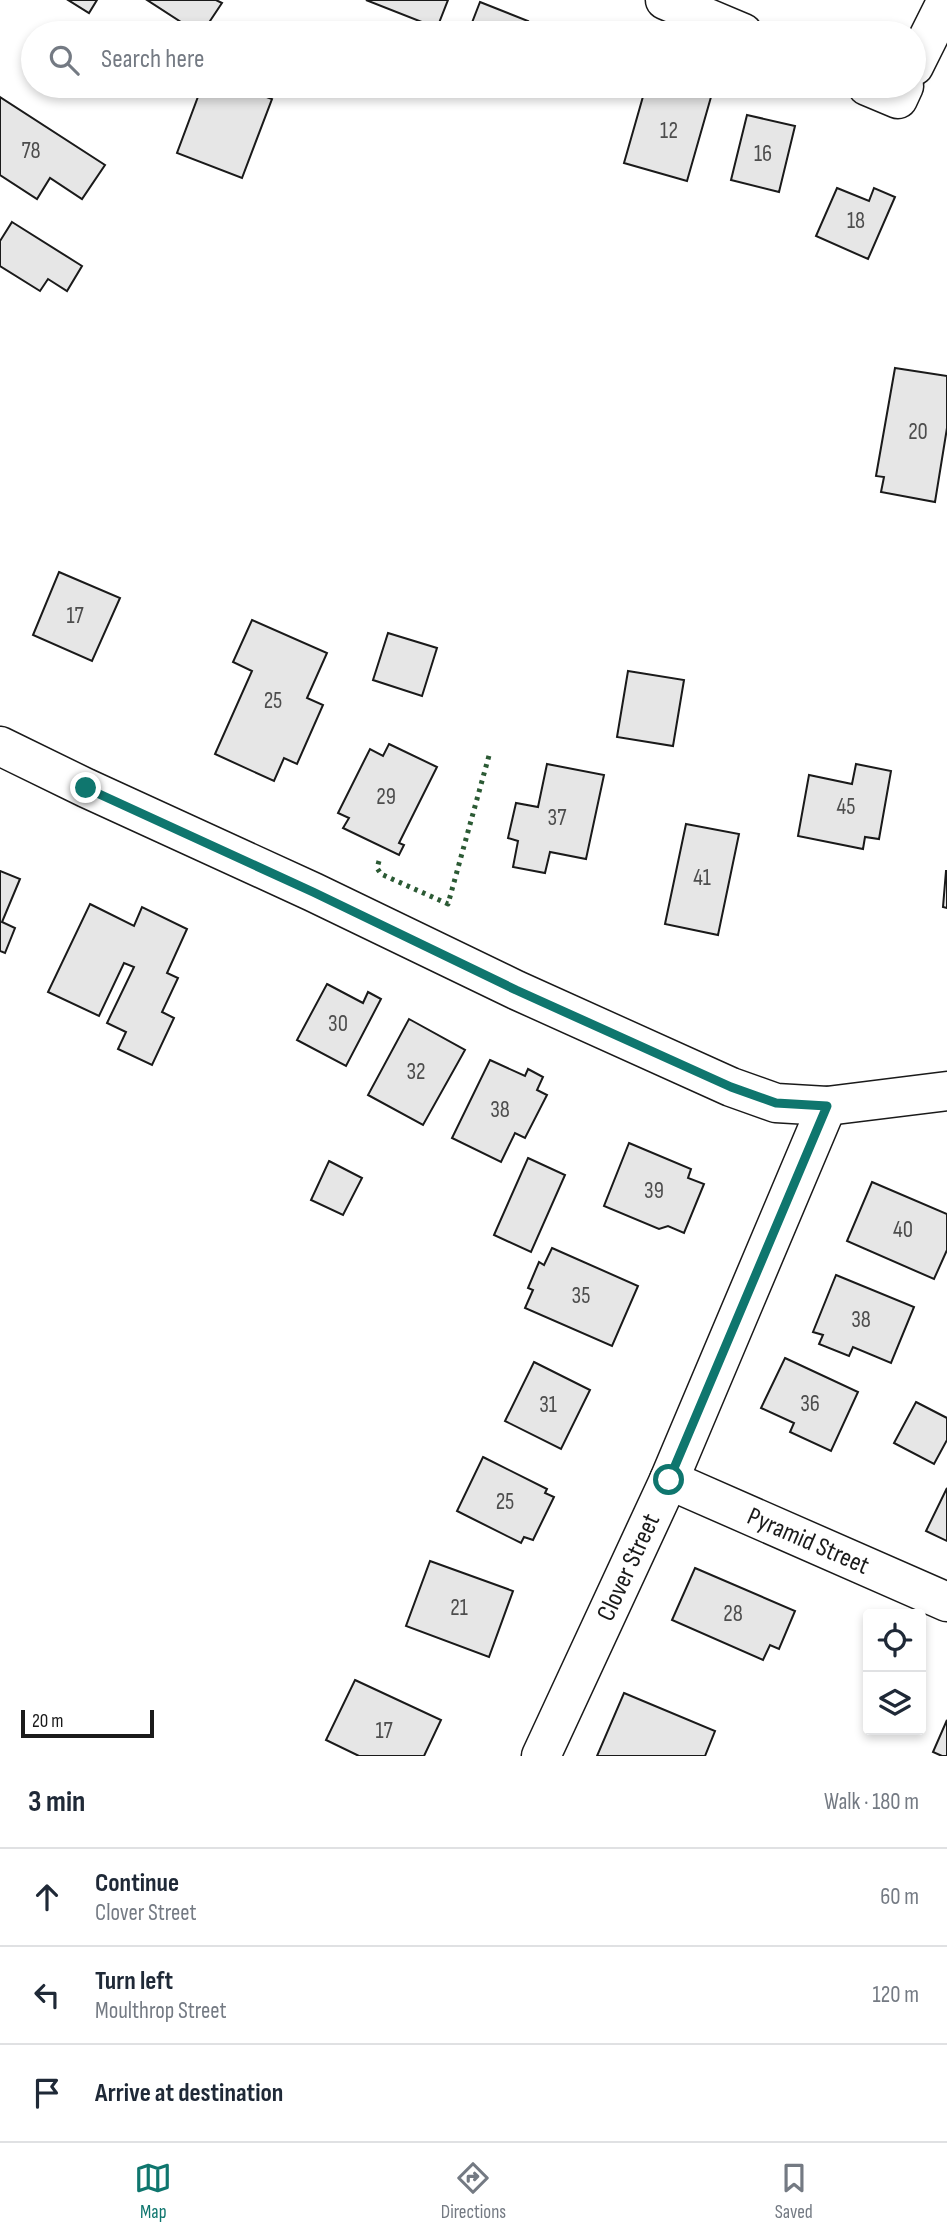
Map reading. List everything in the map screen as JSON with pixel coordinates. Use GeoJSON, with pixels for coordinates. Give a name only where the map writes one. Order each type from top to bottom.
{"type":"FeatureCollection","features":[{"type":"Feature","properties":{"kind":"street"},"geometry":{"type":"LineString","coordinates":[[665,0],[715,21]]}},
{"type":"Feature","properties":{"kind":"street"},"geometry":{"type":"LineString","coordinates":[[926,35],[947,0]]}},
{"type":"Feature","properties":{"kind":"street"},"geometry":{"type":"LineString","coordinates":[[0,746],[516,990],[731,1087],[776,1103],[827,1106],[947,1091]]}},
{"type":"Feature","properties":{"kind":"street","name":"Clover Street"},"geometry":{"type":"LineString","coordinates":[[541,1756],[669,1480],[827,1106]]}},
{"type":"Feature","properties":{"kind":"street","name":"Pyramid Street"},"geometry":{"type":"LineString","coordinates":[[669,1480],[947,1602]]}},
{"type":"Feature","properties":{"kind":"building"},"geometry":{"type":"Polygon","coordinates":[[[68,0],[97,0],[89,13],[68,0]]]}},
{"type":"Feature","properties":{"kind":"building"},"geometry":{"type":"Polygon","coordinates":[[[147,0],[216,0],[222,3],[210,21],[179,21],[147,0]]]}},
{"type":"Feature","properties":{"kind":"building"},"geometry":{"type":"Polygon","coordinates":[[[366,0],[448,0],[440,21],[419,21],[366,0]]]}},
{"type":"Feature","properties":{"kind":"building"},"geometry":{"type":"Polygon","coordinates":[[[480,2],[528,21],[473,21],[480,2]]]}},
{"type":"Feature","properties":{"kind":"building"},"geometry":{"type":"Polygon","coordinates":[[[0,97],[105,165],[82,199],[50,178],[37,199],[0,175],[0,97]]]}},
{"type":"Feature","properties":{"kind":"building"},"geometry":{"type":"Polygon","coordinates":[[[198,98],[272,99],[242,178],[177,153],[198,98]]]}},
{"type":"Feature","properties":{"kind":"building"},"geometry":{"type":"Polygon","coordinates":[[[643,98],[711,98],[687,181],[624,163],[643,98]]]}},
{"type":"Feature","properties":{"kind":"building"},"geometry":{"type":"Polygon","coordinates":[[[747,115],[795,126],[779,192],[731,180],[747,115]]]}},
{"type":"Feature","properties":{"kind":"building"},"geometry":{"type":"Polygon","coordinates":[[[837,188],[869,201],[874,188],[895,197],[868,259],[816,236],[837,188]]]}},
{"type":"Feature","properties":{"kind":"building"},"geometry":{"type":"Polygon","coordinates":[[[12,222],[82,266],[67,291],[48,279],[40,291],[0,266],[0,241],[12,222]]]}},
{"type":"Feature","properties":{"kind":"building"},"geometry":{"type":"Polygon","coordinates":[[[895,368],[947,376],[947,428],[935,502],[881,492],[884,477],[876,476],[895,368]]]}},
{"type":"Feature","properties":{"kind":"building"},"geometry":{"type":"Polygon","coordinates":[[[59,572],[120,598],[92,661],[33,635],[59,572]]]}},
{"type":"Feature","properties":{"kind":"building"},"geometry":{"type":"Polygon","coordinates":[[[252,620],[327,653],[307,698],[323,705],[297,764],[284,758],[274,781],[215,754],[252,671],[233,662],[252,620]]]}},
{"type":"Feature","properties":{"kind":"building"},"geometry":{"type":"Polygon","coordinates":[[[388,633],[437,648],[422,696],[373,680],[388,633]]]}},
{"type":"Feature","properties":{"kind":"building"},"geometry":{"type":"Polygon","coordinates":[[[628,671],[684,680],[673,746],[617,737],[628,671]]]}},
{"type":"Feature","properties":{"kind":"building"},"geometry":{"type":"Polygon","coordinates":[[[389,744],[437,767],[399,843],[404,845],[399,855],[343,828],[349,818],[338,813],[370,749],[383,756],[389,744]]]}},
{"type":"Feature","properties":{"kind":"building"},"geometry":{"type":"Polygon","coordinates":[[[547,764],[604,775],[586,859],[550,852],[545,873],[513,867],[518,841],[508,838],[516,803],[538,807],[547,764]]]}},
{"type":"Feature","properties":{"kind":"building"},"geometry":{"type":"Polygon","coordinates":[[[856,764],[891,771],[879,839],[865,837],[863,849],[798,836],[809,775],[852,784],[856,764]]]}},
{"type":"Feature","properties":{"kind":"building"},"geometry":{"type":"Polygon","coordinates":[[[686,824],[739,834],[718,935],[665,924],[686,824]]]}},
{"type":"Feature","properties":{"kind":"building"},"geometry":{"type":"Polygon","coordinates":[[[0,871],[20,879],[2,922],[15,928],[5,953],[0,951],[0,871]]]}},
{"type":"Feature","properties":{"kind":"building"},"geometry":{"type":"Polygon","coordinates":[[[947,871],[947,908],[943,907],[947,871]]]}},
{"type":"Feature","properties":{"kind":"building"},"geometry":{"type":"Polygon","coordinates":[[[90,904],[134,926],[142,907],[187,929],[167,973],[178,978],[162,1012],[174,1018],[152,1065],[118,1049],[126,1032],[107,1023],[134,967],[124,963],[99,1016],[48,992],[90,904]]]}},
{"type":"Feature","properties":{"kind":"building"},"geometry":{"type":"Polygon","coordinates":[[[327,984],[363,1003],[368,992],[381,999],[346,1066],[297,1040],[327,984]]]}},
{"type":"Feature","properties":{"kind":"building"},"geometry":{"type":"Polygon","coordinates":[[[409,1019],[465,1050],[423,1125],[368,1095],[409,1019]]]}},
{"type":"Feature","properties":{"kind":"building"},"geometry":{"type":"Polygon","coordinates":[[[490,1060],[525,1076],[528,1069],[543,1077],[537,1090],[547,1095],[525,1138],[515,1133],[501,1162],[452,1138],[490,1060]]]}},
{"type":"Feature","properties":{"kind":"building"},"geometry":{"type":"Polygon","coordinates":[[[629,1143],[691,1169],[688,1178],[704,1184],[684,1233],[668,1226],[659,1229],[604,1206],[629,1143]]]}},
{"type":"Feature","properties":{"kind":"building"},"geometry":{"type":"Polygon","coordinates":[[[528,1158],[565,1175],[531,1252],[494,1235],[528,1158]]]}},
{"type":"Feature","properties":{"kind":"building"},"geometry":{"type":"Polygon","coordinates":[[[329,1161],[362,1178],[343,1215],[311,1200],[329,1161]]]}},
{"type":"Feature","properties":{"kind":"building"},"geometry":{"type":"Polygon","coordinates":[[[872,1182],[947,1214],[947,1250],[934,1279],[847,1241],[872,1182]]]}},
{"type":"Feature","properties":{"kind":"building"},"geometry":{"type":"Polygon","coordinates":[[[552,1248],[638,1286],[612,1346],[525,1308],[533,1290],[528,1288],[539,1262],[544,1265],[552,1248]]]}},
{"type":"Feature","properties":{"kind":"building"},"geometry":{"type":"Polygon","coordinates":[[[836,1275],[914,1307],[891,1363],[853,1347],[849,1356],[819,1344],[823,1335],[813,1332],[836,1275]]]}},
{"type":"Feature","properties":{"kind":"building"},"geometry":{"type":"Polygon","coordinates":[[[785,1358],[858,1392],[831,1451],[790,1432],[794,1423],[761,1408],[785,1358]]]}},
{"type":"Feature","properties":{"kind":"building"},"geometry":{"type":"Polygon","coordinates":[[[534,1362],[590,1390],[561,1449],[505,1421],[534,1362]]]}},
{"type":"Feature","properties":{"kind":"building"},"geometry":{"type":"Polygon","coordinates":[[[916,1402],[947,1418],[947,1440],[934,1464],[894,1443],[916,1402]]]}},
{"type":"Feature","properties":{"kind":"building"},"geometry":{"type":"Polygon","coordinates":[[[483,1457],[547,1489],[545,1493],[554,1497],[533,1540],[524,1537],[521,1543],[457,1511],[483,1457]]]}},
{"type":"Feature","properties":{"kind":"building"},"geometry":{"type":"Polygon","coordinates":[[[947,1488],[947,1541],[926,1531],[947,1488]]]}},
{"type":"Feature","properties":{"kind":"building"},"geometry":{"type":"Polygon","coordinates":[[[430,1561],[513,1591],[489,1657],[406,1626],[430,1561]]]}},
{"type":"Feature","properties":{"kind":"building"},"geometry":{"type":"Polygon","coordinates":[[[695,1568],[795,1611],[779,1649],[770,1645],[763,1660],[672,1620],[695,1568]]]}},
{"type":"Feature","properties":{"kind":"building"},"geometry":{"type":"Polygon","coordinates":[[[355,1680],[441,1720],[424,1756],[359,1756],[326,1740],[355,1680]]]}},
{"type":"Feature","properties":{"kind":"building"},"geometry":{"type":"Polygon","coordinates":[[[624,1693],[715,1731],[705,1756],[597,1756],[624,1693]]]}},
{"type":"Feature","properties":{"kind":"building"},"geometry":{"type":"Polygon","coordinates":[[[947,1720],[947,1756],[942,1756],[933,1752],[947,1720]]]}},
{"type":"Feature","properties":{"kind":"hedge"},"geometry":{"type":"LineString","coordinates":[[379,861],[377,868],[381,874],[448,904],[490,752]]}},
{"type":"Feature","properties":{"kind":"route"},"geometry":{"type":"LineString","coordinates":[[86,788],[313,892],[516,990],[731,1087],[776,1103],[827,1106],[669,1480]]}}]}
